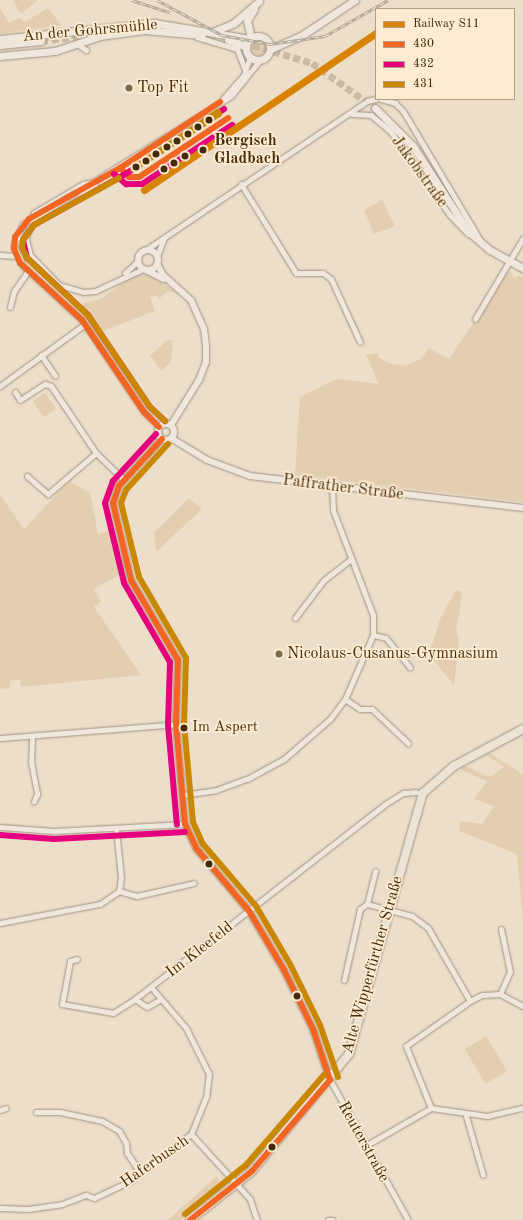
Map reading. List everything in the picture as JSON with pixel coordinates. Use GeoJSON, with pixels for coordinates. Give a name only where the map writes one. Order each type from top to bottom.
{"type":"FeatureCollection","features":[{"type":"Feature","properties":{"kind":"main road"},"geometry":{"type":"LineString","coordinates":[[259,0],[247,19],[250,39],[246,47],[250,57],[260,60],[267,57],[271,49],[309,31],[355,0]]}},
{"type":"Feature","properties":{"kind":"main road"},"geometry":{"type":"LineString","coordinates":[[210,32],[234,23],[259,0]]}},
{"type":"Feature","properties":{"kind":"main road","name":"An der Gohrsmühle"},"geometry":{"type":"LineString","coordinates":[[0,39],[154,24],[250,39]]}},
{"type":"Feature","properties":{"kind":"main road","name":"An der Gohrsmühle"},"geometry":{"type":"LineString","coordinates":[[0,56],[55,51],[100,36],[144,30],[188,33],[246,47]]}},
{"type":"Feature","properties":{"kind":"main road"},"geometry":{"type":"LineString","coordinates":[[250,39],[259,36],[266,39],[309,31]]}},
{"type":"Feature","properties":{"kind":"main road"},"geometry":{"type":"LineString","coordinates":[[70,32],[77,44]]}},
{"type":"Feature","properties":{"kind":"main road"},"geometry":{"type":"LineString","coordinates":[[266,39],[271,49]]}},
{"type":"Feature","properties":{"kind":"main road"},"geometry":{"type":"LineString","coordinates":[[0,44],[41,41]]}},
{"type":"Feature","properties":{"kind":"main road"},"geometry":{"type":"LineString","coordinates":[[375,108],[403,134],[462,224],[484,246]]}},
{"type":"Feature","properties":{"kind":"main road","name":"Jakobstraße"},"geometry":{"type":"LineString","coordinates":[[484,246],[507,261],[523,268]]}},
{"type":"Feature","properties":{"kind":"main road","name":"Alte Wipperfürther Straße"},"geometry":{"type":"LineString","coordinates":[[190,1220],[236,1183],[273,1148],[330,1080],[351,1048],[423,793],[454,766],[523,728]]}},
{"type":"Feature","properties":{"kind":"street","name":"An der Gohrsmühle"},"geometry":{"type":"LineString","coordinates":[[188,33],[238,50],[246,72]]}},
{"type":"Feature","properties":{"kind":"street"},"geometry":{"type":"LineString","coordinates":[[77,44],[86,50]]}},
{"type":"Feature","properties":{"kind":"street"},"geometry":{"type":"LineString","coordinates":[[220,102],[246,72],[250,57]]}},
{"type":"Feature","properties":{"kind":"street"},"geometry":{"type":"LineString","coordinates":[[29,225],[237,90],[260,60]]}},
{"type":"Feature","properties":{"kind":"street","name":"Jakobstraße"},"geometry":{"type":"LineString","coordinates":[[116,280],[138,261],[144,251],[167,234],[241,184],[375,100]]}},
{"type":"Feature","properties":{"kind":"street","name":"Jakobstraße"},"geometry":{"type":"LineString","coordinates":[[384,100],[395,103],[403,111],[484,246]]}},
{"type":"Feature","properties":{"kind":"street","name":"Jakobstraße"},"geometry":{"type":"LineString","coordinates":[[347,116],[358,113],[371,115],[391,132],[452,218],[484,246]]}},
{"type":"Feature","properties":{"kind":"street","name":"Jakobstraße"},"geometry":{"type":"LineString","coordinates":[[94,184],[83,184],[38,209],[29,225],[28,251],[38,267],[59,285],[89,292],[157,264]]}},
{"type":"Feature","properties":{"kind":"street"},"geometry":{"type":"LineString","coordinates":[[94,184],[75,193],[23,224],[14,246],[16,256],[28,271],[65,302],[85,324],[144,412],[159,427]]}},
{"type":"Feature","properties":{"kind":"street"},"geometry":{"type":"LineString","coordinates":[[241,184],[296,273],[323,273],[331,279],[360,342]]}},
{"type":"Feature","properties":{"kind":"street"},"geometry":{"type":"LineString","coordinates":[[159,427],[171,425],[199,380],[206,362],[204,329],[191,300],[175,285],[157,264],[157,256],[167,234]]}},
{"type":"Feature","properties":{"kind":"street"},"geometry":{"type":"LineString","coordinates":[[475,319],[496,289],[507,261],[523,238]]}},
{"type":"Feature","properties":{"kind":"street"},"geometry":{"type":"LineString","coordinates":[[144,251],[157,256]]}},
{"type":"Feature","properties":{"kind":"street"},"geometry":{"type":"LineString","coordinates":[[0,254],[16,256]]}},
{"type":"Feature","properties":{"kind":"street"},"geometry":{"type":"LineString","coordinates":[[138,261],[145,269],[175,285]]}},
{"type":"Feature","properties":{"kind":"street"},"geometry":{"type":"LineString","coordinates":[[10,307],[16,287],[28,271]]}},
{"type":"Feature","properties":{"kind":"street"},"geometry":{"type":"LineString","coordinates":[[0,386],[85,324]]}},
{"type":"Feature","properties":{"kind":"street"},"geometry":{"type":"LineString","coordinates":[[41,355],[55,376]]}},
{"type":"Feature","properties":{"kind":"street"},"geometry":{"type":"LineString","coordinates":[[15,392],[20,400],[45,384],[51,386],[96,453],[124,480]]}},
{"type":"Feature","properties":{"kind":"street"},"geometry":{"type":"LineString","coordinates":[[159,427],[158,434],[162,439],[171,438],[174,433],[171,425]]}},
{"type":"Feature","properties":{"kind":"street","name":"Paffrather Straße"},"geometry":{"type":"LineString","coordinates":[[171,438],[207,460],[245,475],[332,487],[523,508]]}},
{"type":"Feature","properties":{"kind":"street","name":"Reuterstraße"},"geometry":{"type":"LineString","coordinates":[[162,439],[124,480],[113,503],[124,556],[139,597],[176,652],[176,724],[185,824],[196,848],[249,911],[300,1002],[330,1080],[365,1146],[408,1220]]}},
{"type":"Feature","properties":{"kind":"street"},"geometry":{"type":"LineString","coordinates":[[27,476],[48,494],[96,453]]}},
{"type":"Feature","properties":{"kind":"street"},"geometry":{"type":"LineString","coordinates":[[182,795],[216,790],[247,779],[284,759],[330,718],[345,699],[373,635],[368,597],[350,560],[333,510],[332,487]]}},
{"type":"Feature","properties":{"kind":"street"},"geometry":{"type":"LineString","coordinates":[[295,618],[324,580],[350,560]]}},
{"type":"Feature","properties":{"kind":"street"},"geometry":{"type":"LineString","coordinates":[[373,635],[386,638],[410,668]]}},
{"type":"Feature","properties":{"kind":"street"},"geometry":{"type":"LineString","coordinates":[[345,699],[360,709],[372,709],[408,743]]}},
{"type":"Feature","properties":{"kind":"street"},"geometry":{"type":"LineString","coordinates":[[0,738],[32,737],[176,724]]}},
{"type":"Feature","properties":{"kind":"street"},"geometry":{"type":"LineString","coordinates":[[32,737],[31,762],[37,794],[34,801]]}},
{"type":"Feature","properties":{"kind":"street","name":"Im Kleefeld"},"geometry":{"type":"LineString","coordinates":[[77,959],[70,961],[62,1004],[113,1013],[151,987],[396,797],[416,792]]}},
{"type":"Feature","properties":{"kind":"street"},"geometry":{"type":"LineString","coordinates":[[0,827],[54,832],[185,824]]}},
{"type":"Feature","properties":{"kind":"street"},"geometry":{"type":"LineString","coordinates":[[0,923],[100,904],[119,891],[121,877],[116,829]]}},
{"type":"Feature","properties":{"kind":"street"},"geometry":{"type":"LineString","coordinates":[[344,980],[360,909],[367,904],[375,871]]}},
{"type":"Feature","properties":{"kind":"street"},"geometry":{"type":"LineString","coordinates":[[119,891],[137,896],[194,883]]}},
{"type":"Feature","properties":{"kind":"street"},"geometry":{"type":"LineString","coordinates":[[367,904],[412,916],[428,928],[470,1001]]}},
{"type":"Feature","properties":{"kind":"street"},"geometry":{"type":"LineString","coordinates":[[500,994],[510,972],[501,929]]}},
{"type":"Feature","properties":{"kind":"street","name":"Im Kleefeld"},"geometry":{"type":"LineString","coordinates":[[135,998],[147,1006],[161,999],[151,987]]}},
{"type":"Feature","properties":{"kind":"street"},"geometry":{"type":"LineString","coordinates":[[431,1108],[406,1046],[470,1001],[482,995],[500,994],[523,1006]]}},
{"type":"Feature","properties":{"kind":"street"},"geometry":{"type":"LineString","coordinates":[[161,999],[186,1028],[209,1074],[206,1097],[191,1134]]}},
{"type":"Feature","properties":{"kind":"street"},"geometry":{"type":"LineString","coordinates":[[0,1110],[6,1108]]}},
{"type":"Feature","properties":{"kind":"street"},"geometry":{"type":"LineString","coordinates":[[365,1146],[431,1108],[466,1116],[487,1116],[523,1108]]}},
{"type":"Feature","properties":{"kind":"street"},"geometry":{"type":"LineString","coordinates":[[36,1112],[60,1112],[102,1121],[119,1131],[126,1143],[126,1153],[140,1171]]}},
{"type":"Feature","properties":{"kind":"street"},"geometry":{"type":"LineString","coordinates":[[466,1116],[483,1175]]}},
{"type":"Feature","properties":{"kind":"street","name":"Haferbusch"},"geometry":{"type":"LineString","coordinates":[[0,1208],[62,1204],[86,1195],[94,1198],[130,1181],[140,1171],[191,1134],[250,1199],[256,1220]]}},
{"type":"Feature","properties":{"kind":"shaded area"},"geometry":{"type":"Polygon","coordinates":[[[13,0],[37,0],[37,1],[21,14],[13,0]]]}},
{"type":"Feature","properties":{"kind":"shaded area"},"geometry":{"type":"Polygon","coordinates":[[[0,8],[9,23],[19,18],[25,22],[48,8],[61,25],[0,34],[0,8]]]}},
{"type":"Feature","properties":{"kind":"shaded area"},"geometry":{"type":"Polygon","coordinates":[[[256,40],[262,40],[267,45],[265,54],[262,56],[256,56],[251,51],[251,45],[256,40]]]}},
{"type":"Feature","properties":{"kind":"shaded area"},"geometry":{"type":"Polygon","coordinates":[[[382,200],[395,226],[374,234],[364,210],[382,200]]]}},
{"type":"Feature","properties":{"kind":"shaded area"},"geometry":{"type":"Polygon","coordinates":[[[509,270],[515,279],[518,275],[523,277],[523,502],[295,475],[300,397],[337,379],[379,384],[366,355],[378,353],[378,357],[392,364],[404,366],[421,359],[429,348],[449,359],[509,270]]]}},
{"type":"Feature","properties":{"kind":"shaded area"},"geometry":{"type":"Polygon","coordinates":[[[138,273],[154,277],[180,295],[168,291],[159,299],[157,295],[150,297],[155,311],[98,333],[81,308],[84,303],[99,300],[138,273]]]}},
{"type":"Feature","properties":{"kind":"shaded area"},"geometry":{"type":"Polygon","coordinates":[[[167,340],[173,341],[171,362],[161,371],[150,356],[167,340]]]}},
{"type":"Feature","properties":{"kind":"shaded area"},"geometry":{"type":"Polygon","coordinates":[[[45,393],[56,409],[44,417],[33,402],[45,393]]]}},
{"type":"Feature","properties":{"kind":"shaded area"},"geometry":{"type":"Polygon","coordinates":[[[69,481],[90,493],[98,534],[114,530],[125,571],[94,589],[101,602],[94,607],[141,675],[21,687],[20,679],[10,681],[10,688],[0,689],[0,495],[24,529],[69,481]]]}},
{"type":"Feature","properties":{"kind":"shaded area"},"geometry":{"type":"Polygon","coordinates":[[[189,498],[202,509],[156,552],[154,533],[189,498]]]}},
{"type":"Feature","properties":{"kind":"shaded area"},"geometry":{"type":"Polygon","coordinates":[[[456,590],[461,592],[462,597],[456,630],[459,640],[454,685],[429,655],[440,619],[456,590]]]}},
{"type":"Feature","properties":{"kind":"shaded area"},"geometry":{"type":"Polygon","coordinates":[[[489,753],[523,774],[523,920],[517,854],[459,831],[460,821],[482,824],[494,806],[474,799],[487,781],[460,769],[465,766],[490,777],[504,767],[485,754],[489,753]]]}},
{"type":"Feature","properties":{"kind":"shaded area"},"geometry":{"type":"Polygon","coordinates":[[[486,1036],[507,1071],[486,1084],[465,1049],[486,1036]]]}},
{"type":"Feature","properties":{"kind":"shaded area"},"geometry":{"type":"Polygon","coordinates":[[[217,1176],[220,1183],[218,1190],[181,1220],[168,1220],[217,1176]]]}},
{"type":"Feature","properties":{"kind":"tunnel"},"geometry":{"type":"LineString","coordinates":[[41,41],[102,33]]}},
{"type":"Feature","properties":{"kind":"tunnel"},"geometry":{"type":"LineString","coordinates":[[233,39],[312,63],[375,108]]}},
{"type":"Feature","properties":{"kind":"railway"},"geometry":{"type":"LineString","coordinates":[[132,0],[170,12]]}},
{"type":"Feature","properties":{"kind":"railway"},"geometry":{"type":"LineString","coordinates":[[157,0],[222,35],[270,44],[325,36],[388,0]]}},
{"type":"Feature","properties":{"kind":"rail line","name":"S11"},"geometry":{"type":"LineString","coordinates":[[144,190],[375,34]]}},
{"type":"Feature","properties":{"kind":"transit line","name":"430"},"geometry":{"type":"LineString","coordinates":[[159,427],[144,412],[82,320],[20,263],[14,249],[15,237],[29,219],[120,168],[220,102]]}},
{"type":"Feature","properties":{"kind":"transit line","name":"432"},"geometry":{"type":"LineString","coordinates":[[165,421],[150,407],[88,315],[27,258],[23,240],[34,225],[124,175],[224,109]]}},
{"type":"Feature","properties":{"kind":"transit line","name":"431"},"geometry":{"type":"LineString","coordinates":[[218,112],[219,114],[133,169],[210,117],[218,112]]}},
{"type":"Feature","properties":{"kind":"transit line","name":"430"},"geometry":{"type":"LineString","coordinates":[[120,168],[129,177],[139,177],[228,118]]}},
{"type":"Feature","properties":{"kind":"transit line","name":"432"},"geometry":{"type":"LineString","coordinates":[[114,174],[126,184],[142,184],[232,125]]}},
{"type":"Feature","properties":{"kind":"transit line","name":"431"},"geometry":{"type":"LineString","coordinates":[[119,178],[34,225],[23,240],[22,248],[27,258],[88,315],[150,407],[165,421]]}},
{"type":"Feature","properties":{"kind":"transit line","name":"432"},"geometry":{"type":"LineString","coordinates":[[156,434],[113,481],[105,503],[124,583],[170,662],[168,725],[177,825]]}},
{"type":"Feature","properties":{"kind":"transit line","name":"430"},"geometry":{"type":"LineString","coordinates":[[162,439],[119,486],[113,503],[131,580],[178,660],[176,724],[185,824],[196,848],[249,911],[284,970],[313,1029],[330,1080]]}},
{"type":"Feature","properties":{"kind":"transit line","name":"431"},"geometry":{"type":"LineString","coordinates":[[168,444],[126,490],[121,503],[139,577],[186,658],[184,724],[193,822],[203,844],[256,906],[291,966],[320,1025],[338,1077]]}},
{"type":"Feature","properties":{"kind":"transit line","name":"432"},"geometry":{"type":"LineString","coordinates":[[0,835],[54,839],[185,832]]}},
{"type":"Feature","properties":{"kind":"transit line","name":"431"},"geometry":{"type":"LineString","coordinates":[[185,1214],[246,1165],[324,1075]]}},
{"type":"Feature","properties":{"kind":"transit line","name":"430"},"geometry":{"type":"LineString","coordinates":[[190,1220],[252,1171],[330,1080]]}},
{"type":"Feature","properties":{"kind":"place","name":"Top Fit"},"geometry":{"type":"Point","coordinates":[129,88]}},
{"type":"Feature","properties":{"kind":"place","name":"Bergisch Gladbach"},"geometry":{"type":"Point","coordinates":[203,150]}},
{"type":"Feature","properties":{"kind":"place","name":"Nicolaus-Cusanus-Gymnasium"},"geometry":{"type":"Point","coordinates":[279,654]}},
{"type":"Feature","properties":{"kind":"place","name":"Im Aspert"},"geometry":{"type":"Point","coordinates":[184,728]}}]}
